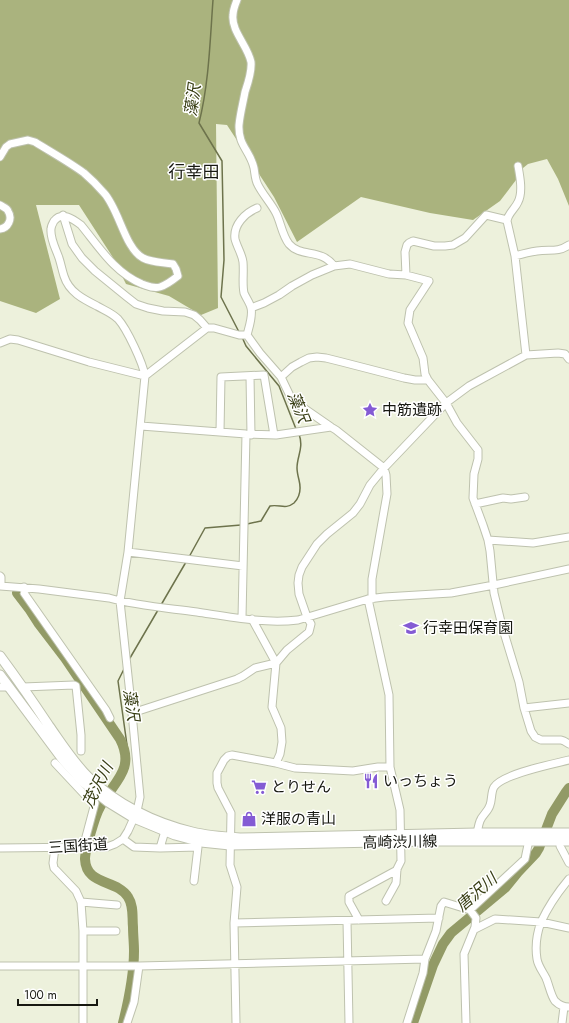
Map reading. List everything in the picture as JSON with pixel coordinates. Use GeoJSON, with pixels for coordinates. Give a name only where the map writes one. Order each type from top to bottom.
{"type":"FeatureCollection","features":[{"type":"Feature","properties":{"kind":"main road"},"geometry":{"type":"LineString","coordinates":[[0,656],[80,768],[107,796]]}},
{"type":"Feature","properties":{"kind":"main road"},"geometry":{"type":"LineString","coordinates":[[0,675],[4,687],[82,781],[136,815],[165,831],[201,842],[231,841]]}},
{"type":"Feature","properties":{"kind":"main road"},"geometry":{"type":"LineString","coordinates":[[136,815],[188,831],[231,841]]}},
{"type":"Feature","properties":{"kind":"main road","name":"高崎渋川線"},"geometry":{"type":"LineString","coordinates":[[231,841],[291,844],[401,838],[534,838],[569,833]]}},
{"type":"Feature","properties":{"kind":"main road","name":"高崎渋川線"},"geometry":{"type":"LineString","coordinates":[[548,837],[564,841]]}},
{"type":"Feature","properties":{"kind":"street"},"geometry":{"type":"LineString","coordinates":[[237,0],[232,16],[238,34],[248,52],[251,63],[250,74],[242,106],[239,134],[241,141],[254,167],[257,184],[277,215],[286,240],[300,252],[318,255],[329,260],[334,266]]}},
{"type":"Feature","properties":{"kind":"street"},"geometry":{"type":"LineString","coordinates":[[0,157],[6,147],[10,144],[28,140],[35,142],[85,174],[107,196],[131,247],[138,255],[155,262],[173,264],[178,276],[169,283],[160,287],[151,288],[124,274],[114,265],[81,225],[70,217],[63,215],[56,218],[51,228],[53,242],[67,283],[81,298],[110,313],[118,319],[142,363],[145,376]]}},
{"type":"Feature","properties":{"kind":"street"},"geometry":{"type":"LineString","coordinates":[[518,166],[520,193],[519,201],[507,220],[515,256],[526,354]]}},
{"type":"Feature","properties":{"kind":"street"},"geometry":{"type":"LineString","coordinates":[[0,205],[6,208],[10,217],[9,224],[0,229]]}},
{"type":"Feature","properties":{"kind":"street"},"geometry":{"type":"LineString","coordinates":[[257,208],[243,218],[235,233],[235,240],[243,261],[244,294],[251,308],[251,318],[247,335],[260,353],[281,377],[292,400],[336,430],[384,468],[386,476],[387,494],[372,579],[370,599],[389,695],[390,767],[400,810],[401,861],[397,870],[396,883],[386,901]]}},
{"type":"Feature","properties":{"kind":"street"},"geometry":{"type":"LineString","coordinates":[[63,215],[72,244],[82,258],[127,298],[136,304],[148,308],[163,311],[185,312],[194,315],[207,328]]}},
{"type":"Feature","properties":{"kind":"street"},"geometry":{"type":"LineString","coordinates":[[406,275],[405,252],[409,243],[413,241],[434,246],[453,245],[465,238],[486,215],[507,220]]}},
{"type":"Feature","properties":{"kind":"street"},"geometry":{"type":"LineString","coordinates":[[515,256],[537,251],[558,250],[569,245]]}},
{"type":"Feature","properties":{"kind":"street"},"geometry":{"type":"LineString","coordinates":[[251,308],[279,295],[312,275],[334,266],[350,264],[389,274],[406,275],[428,281],[410,310],[408,323],[423,358],[425,374],[428,380],[446,403],[457,423],[478,450],[478,459],[474,474],[473,498],[488,540],[494,593],[531,731],[535,737],[541,740],[564,741],[569,744]]}},
{"type":"Feature","properties":{"kind":"street"},"geometry":{"type":"LineString","coordinates":[[145,376],[207,328],[214,328],[238,335],[247,335]]}},
{"type":"Feature","properties":{"kind":"street"},"geometry":{"type":"LineString","coordinates":[[0,343],[10,339],[18,340],[89,362],[145,376]]}},
{"type":"Feature","properties":{"kind":"street"},"geometry":{"type":"LineString","coordinates":[[132,713],[237,679],[255,668],[276,663],[287,650],[309,632],[311,624],[299,594],[298,583],[302,567],[327,534],[353,513],[360,504],[370,485],[384,468],[446,403],[469,386],[526,354],[558,353],[568,355]]}},
{"type":"Feature","properties":{"kind":"street"},"geometry":{"type":"LineString","coordinates":[[281,377],[292,367],[301,362],[309,358],[317,357],[404,378],[428,380]]}},
{"type":"Feature","properties":{"kind":"street"},"geometry":{"type":"LineString","coordinates":[[220,432],[221,377],[264,375],[274,435]]}},
{"type":"Feature","properties":{"kind":"street","name":"三国街道"},"geometry":{"type":"LineString","coordinates":[[0,848],[107,847],[123,839],[136,815],[140,797],[120,601],[128,552],[145,376]]}},
{"type":"Feature","properties":{"kind":"street"},"geometry":{"type":"LineString","coordinates":[[242,618],[250,376]]}},
{"type":"Feature","properties":{"kind":"street"},"geometry":{"type":"LineString","coordinates":[[141,426],[249,435],[274,435],[330,427]]}},
{"type":"Feature","properties":{"kind":"street"},"geometry":{"type":"LineString","coordinates":[[475,504],[503,498],[511,499],[525,497]]}},
{"type":"Feature","properties":{"kind":"street"},"geometry":{"type":"LineString","coordinates":[[488,540],[533,543],[569,537]]}},
{"type":"Feature","properties":{"kind":"street"},"geometry":{"type":"LineString","coordinates":[[128,552],[243,566]]}},
{"type":"Feature","properties":{"kind":"street"},"geometry":{"type":"LineString","coordinates":[[0,576],[0,586],[24,587],[242,618],[282,621],[298,620],[370,599],[451,593],[569,569]]}},
{"type":"Feature","properties":{"kind":"street"},"geometry":{"type":"LineString","coordinates":[[24,587],[24,593],[54,634],[110,718]]}},
{"type":"Feature","properties":{"kind":"street"},"geometry":{"type":"LineString","coordinates":[[252,619],[276,663],[272,708],[281,728],[282,742],[280,754],[276,764]]}},
{"type":"Feature","properties":{"kind":"street"},"geometry":{"type":"LineString","coordinates":[[23,687],[76,686],[82,751]]}},
{"type":"Feature","properties":{"kind":"street"},"geometry":{"type":"LineString","coordinates":[[524,708],[569,703]]}},
{"type":"Feature","properties":{"kind":"street"},"geometry":{"type":"LineString","coordinates":[[236,1023],[234,924],[237,887],[230,866],[232,814],[218,788],[217,782],[217,773],[224,760],[228,756],[232,755],[295,768],[353,771],[390,767]]}},
{"type":"Feature","properties":{"kind":"street"},"geometry":{"type":"LineString","coordinates":[[476,837],[480,820],[490,805],[495,786],[507,778],[539,767],[569,760]]}},
{"type":"Feature","properties":{"kind":"street"},"geometry":{"type":"LineString","coordinates":[[55,763],[84,794],[95,803],[83,848]]}},
{"type":"Feature","properties":{"kind":"street"},"geometry":{"type":"LineString","coordinates":[[160,848],[165,831]]}},
{"type":"Feature","properties":{"kind":"street"},"geometry":{"type":"LineString","coordinates":[[470,910],[525,859],[534,838]]}},
{"type":"Feature","properties":{"kind":"street"},"geometry":{"type":"LineString","coordinates":[[123,839],[134,847],[198,847],[194,881]]}},
{"type":"Feature","properties":{"kind":"street"},"geometry":{"type":"LineString","coordinates":[[564,841],[560,846],[569,863]]}},
{"type":"Feature","properties":{"kind":"street"},"geometry":{"type":"LineString","coordinates":[[55,848],[53,863],[54,868],[76,891],[81,902],[83,931],[83,1023]]}},
{"type":"Feature","properties":{"kind":"street"},"geometry":{"type":"LineString","coordinates":[[359,920],[349,902],[349,896],[397,870]]}},
{"type":"Feature","properties":{"kind":"street"},"geometry":{"type":"LineString","coordinates":[[562,1023],[566,1007],[555,1001],[538,962],[537,940],[541,922],[546,912],[569,879]]}},
{"type":"Feature","properties":{"kind":"street"},"geometry":{"type":"LineString","coordinates":[[81,902],[117,905]]}},
{"type":"Feature","properties":{"kind":"street"},"geometry":{"type":"LineString","coordinates":[[407,1023],[423,973],[425,959],[436,931],[441,906],[444,902],[470,910],[476,918],[474,929],[464,954],[466,1023]]}},
{"type":"Feature","properties":{"kind":"street"},"geometry":{"type":"LineString","coordinates":[[234,924],[439,918]]}},
{"type":"Feature","properties":{"kind":"street"},"geometry":{"type":"LineString","coordinates":[[474,929],[495,919],[541,922],[569,928]]}},
{"type":"Feature","properties":{"kind":"street"},"geometry":{"type":"LineString","coordinates":[[347,921],[349,1023]]}},
{"type":"Feature","properties":{"kind":"street"},"geometry":{"type":"LineString","coordinates":[[83,931],[116,931]]}},
{"type":"Feature","properties":{"kind":"street"},"geometry":{"type":"LineString","coordinates":[[0,966],[83,967],[425,959]]}},
{"type":"Feature","properties":{"kind":"street"},"geometry":{"type":"LineString","coordinates":[[127,1023],[134,1002],[138,966]]}},
{"type":"Feature","properties":{"kind":"green space"},"geometry":{"type":"Polygon","coordinates":[[[0,0],[569,0],[569,206],[558,179],[547,159],[528,164],[523,168],[500,201],[473,220],[430,213],[361,197],[297,242],[274,197],[227,125],[216,124],[218,308],[201,315],[169,296],[126,284],[112,256],[79,205],[36,205],[60,299],[36,313],[0,301],[0,0]]]}},
{"type":"Feature","properties":{"kind":"waterway","name":"藻沢"},"geometry":{"type":"LineString","coordinates":[[213,0],[207,77],[199,123],[222,161],[224,260],[221,297],[239,332]]}},
{"type":"Feature","properties":{"kind":"waterway","name":"藻沢"},"geometry":{"type":"LineString","coordinates":[[242,337],[246,346],[279,386],[296,429]]}},
{"type":"Feature","properties":{"kind":"waterway","name":"藻沢"},"geometry":{"type":"LineString","coordinates":[[247,524],[261,521],[270,506],[288,506],[294,503],[298,498],[300,483],[297,464],[301,448],[299,434]]}},
{"type":"Feature","properties":{"kind":"waterway","name":"藻沢"},"geometry":{"type":"LineString","coordinates":[[189,557],[205,528],[241,525]]}},
{"type":"Feature","properties":{"kind":"waterway","name":"藻沢"},"geometry":{"type":"LineString","coordinates":[[161,605],[186,562]]}},
{"type":"Feature","properties":{"kind":"waterway","name":"茂沢川"},"geometry":{"type":"LineString","coordinates":[[17,593],[65,658],[120,739],[124,750],[124,768],[98,811],[85,859],[87,868],[91,874],[123,891],[130,900],[132,908],[134,960],[131,987],[123,1023]]}},
{"type":"Feature","properties":{"kind":"waterway","name":"藻沢"},"geometry":{"type":"LineString","coordinates":[[130,658],[158,610]]}},
{"type":"Feature","properties":{"kind":"waterway","name":"藻沢"},"geometry":{"type":"LineString","coordinates":[[124,669],[118,681],[127,745],[124,748]]}},
{"type":"Feature","properties":{"kind":"waterway","name":"唐沢川"},"geometry":{"type":"LineString","coordinates":[[413,1023],[433,965],[443,944],[451,933],[505,888],[536,853],[552,814],[569,788]]}},
{"type":"Feature","properties":{"kind":"place","name":"中筋遺跡"},"geometry":{"type":"Point","coordinates":[370,410]}},
{"type":"Feature","properties":{"kind":"place","name":"行幸田保育園"},"geometry":{"type":"Point","coordinates":[411,628]}},
{"type":"Feature","properties":{"kind":"place","name":"いっちょう"},"geometry":{"type":"Point","coordinates":[371,781]}},
{"type":"Feature","properties":{"kind":"place","name":"とりせん"},"geometry":{"type":"Point","coordinates":[259,787]}},
{"type":"Feature","properties":{"kind":"place","name":"洋服の青山"},"geometry":{"type":"Point","coordinates":[249,819]}},
{"type":"Feature","properties":{"kind":"district","name":"行幸田"},"geometry":{"type":"Point","coordinates":[194,172]}}]}
